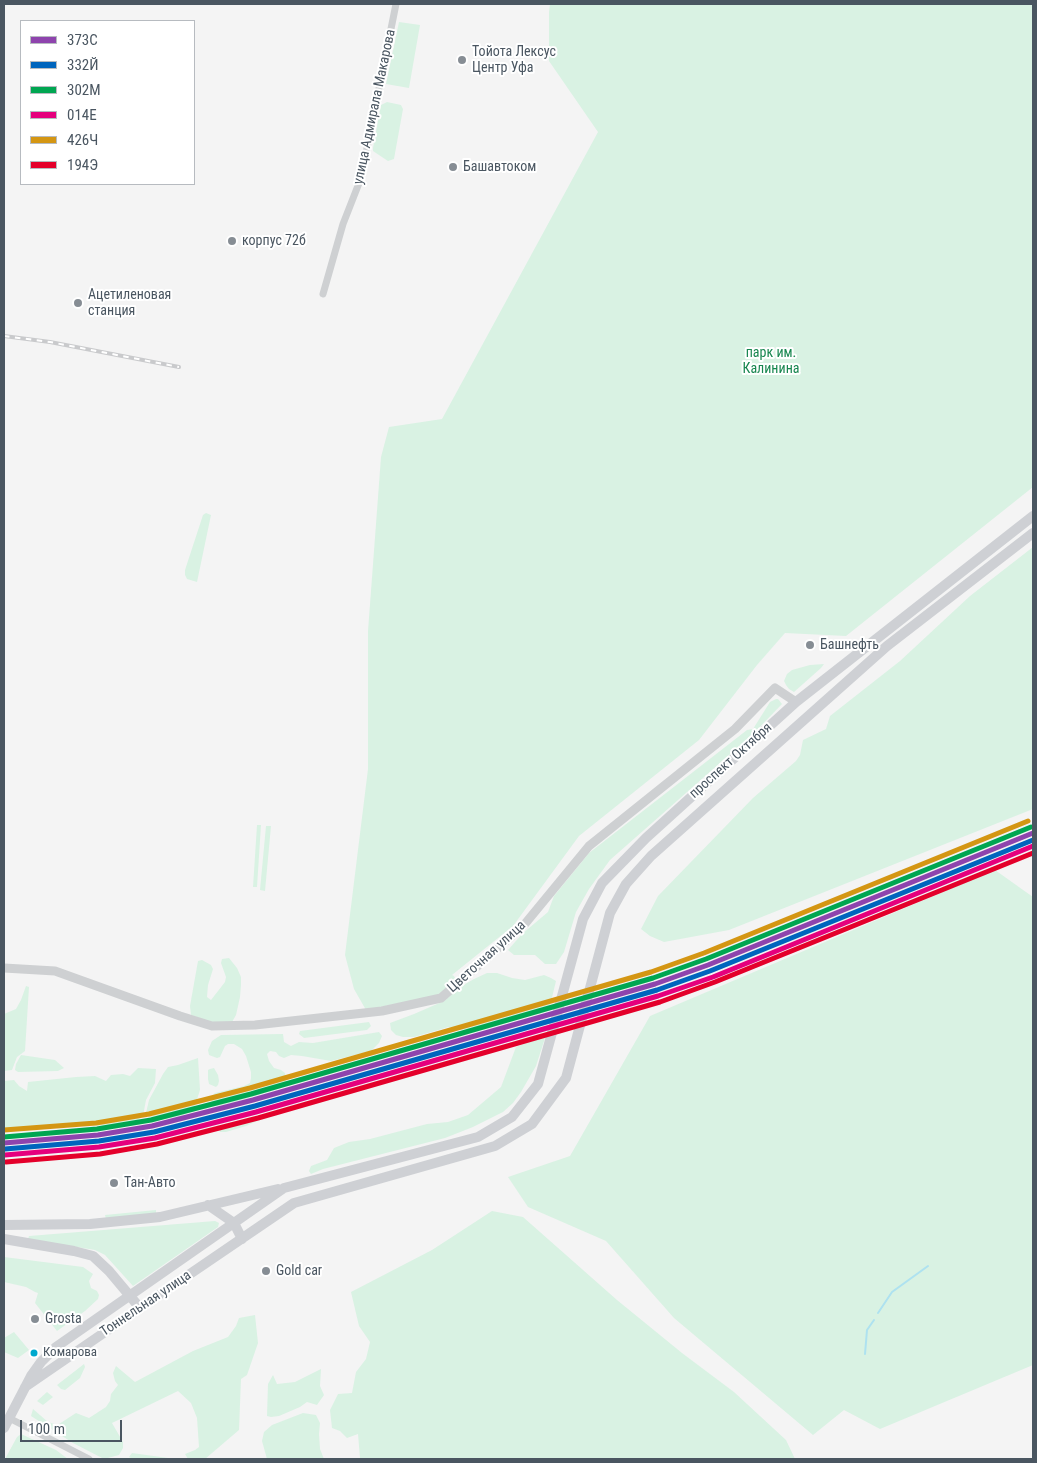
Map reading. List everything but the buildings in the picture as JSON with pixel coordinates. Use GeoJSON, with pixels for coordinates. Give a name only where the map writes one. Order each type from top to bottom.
{"type":"FeatureCollection","features":[{"type":"Feature","properties":{"kind":"main road","name":"проспект Октября"},"geometry":{"type":"LineString","coordinates":[[538,1084],[583,918],[602,883],[646,838],[796,702],[1033,516]]}},
{"type":"Feature","properties":{"kind":"main road","name":"проспект Октября"},"geometry":{"type":"LineString","coordinates":[[566,1078],[610,913],[626,884],[651,856],[887,646],[1033,533]]}},
{"type":"Feature","properties":{"kind":"main road","name":"Тоннельная улица"},"geometry":{"type":"LineString","coordinates":[[25,1388],[294,1203],[496,1146],[532,1124],[566,1078]]}},
{"type":"Feature","properties":{"kind":"main road","name":"Тоннельная улица"},"geometry":{"type":"LineString","coordinates":[[25,1388],[41,1362],[56,1347],[284,1188],[478,1136],[512,1117],[538,1084]]}},
{"type":"Feature","properties":{"kind":"main road"},"geometry":{"type":"LineString","coordinates":[[4,1225],[90,1224],[160,1217],[284,1188]]}},
{"type":"Feature","properties":{"kind":"main road"},"geometry":{"type":"LineString","coordinates":[[208,1205],[234,1223],[242,1239]]}},
{"type":"Feature","properties":{"kind":"main road"},"geometry":{"type":"LineString","coordinates":[[4,1240],[74,1251],[93,1256],[109,1271],[140,1308]]}},
{"type":"Feature","properties":{"kind":"main road"},"geometry":{"type":"LineString","coordinates":[[4,1428],[25,1388]]}},
{"type":"Feature","properties":{"kind":"street","name":"улица Адмирала Макарова"},"geometry":{"type":"LineString","coordinates":[[323,294],[343,224],[361,178],[396,4]]}},
{"type":"Feature","properties":{"kind":"street","name":"Цветочная улица"},"geometry":{"type":"LineString","coordinates":[[4,968],[55,971],[212,1026],[255,1025],[382,1011],[442,998],[524,924],[589,846],[734,729],[775,688],[796,702]]}},
{"type":"Feature","properties":{"kind":"street"},"geometry":{"type":"LineString","coordinates":[[9,1418],[89,1459]]}},
{"type":"Feature","properties":{"kind":"green space","name":"парк им. Калинина"},"geometry":{"type":"Polygon","coordinates":[[[550,4],[1033,4],[1033,487],[846,636],[785,633],[757,665],[699,740],[579,836],[513,926],[452,975],[456,980],[438,995],[366,1010],[354,989],[345,955],[368,769],[368,631],[381,457],[389,427],[442,419],[598,132],[549,61],[550,4]]]}},
{"type":"Feature","properties":{"kind":"green space"},"geometry":{"type":"Polygon","coordinates":[[[399,22],[420,25],[409,88],[386,84],[399,22]]]}},
{"type":"Feature","properties":{"kind":"green space"},"geometry":{"type":"Polygon","coordinates":[[[387,102],[401,105],[403,109],[394,159],[388,161],[373,151],[381,105],[387,102]]]}},
{"type":"Feature","properties":{"kind":"green space"},"geometry":{"type":"Polygon","coordinates":[[[206,513],[211,515],[197,582],[187,579],[185,570],[203,515],[206,513]]]}},
{"type":"Feature","properties":{"kind":"green space"},"geometry":{"type":"Polygon","coordinates":[[[1033,547],[1033,809],[729,930],[664,942],[650,936],[641,929],[658,896],[753,798],[796,761],[800,755],[803,740],[826,729],[830,716],[900,661],[970,596],[1033,547]]]}},
{"type":"Feature","properties":{"kind":"green space"},"geometry":{"type":"Polygon","coordinates":[[[824,664],[794,692],[789,689],[784,681],[787,674],[792,670],[810,665],[824,664]]]}},
{"type":"Feature","properties":{"kind":"green space"},"geometry":{"type":"Polygon","coordinates":[[[776,699],[782,704],[754,733],[610,860],[589,889],[576,912],[564,952],[556,964],[545,964],[535,955],[514,955],[508,950],[522,934],[548,912],[554,896],[589,853],[747,730],[753,729],[770,702],[776,699]]]}},
{"type":"Feature","properties":{"kind":"green space"},"geometry":{"type":"Polygon","coordinates":[[[257,825],[261,825],[257,887],[253,887],[257,825]]]}},
{"type":"Feature","properties":{"kind":"green space"},"geometry":{"type":"Polygon","coordinates":[[[266,826],[271,826],[265,891],[260,890],[266,826]]]}},
{"type":"Feature","properties":{"kind":"green space"},"geometry":{"type":"Polygon","coordinates":[[[995,870],[1033,897],[1033,1365],[880,1429],[844,1410],[813,1435],[674,1318],[606,1241],[528,1207],[508,1177],[570,1156],[650,1016],[995,870]]]}},
{"type":"Feature","properties":{"kind":"green space"},"geometry":{"type":"Polygon","coordinates":[[[229,958],[241,977],[240,997],[236,1015],[232,1022],[210,1022],[191,1015],[190,1006],[198,961],[202,960],[211,965],[213,969],[208,985],[207,997],[211,1000],[225,982],[226,977],[221,963],[222,959],[229,958]]]}},
{"type":"Feature","properties":{"kind":"green space"},"geometry":{"type":"Polygon","coordinates":[[[487,973],[497,973],[525,980],[544,975],[551,978],[556,981],[549,1010],[540,1014],[528,1015],[472,1029],[458,1030],[448,1027],[414,1037],[396,1035],[391,1030],[390,1023],[444,1001],[462,986],[487,973]]]}},
{"type":"Feature","properties":{"kind":"green space"},"geometry":{"type":"Polygon","coordinates":[[[26,986],[29,987],[25,1051],[17,1057],[12,1070],[4,1071],[4,1014],[16,1009],[26,986]]]}},
{"type":"Feature","properties":{"kind":"green space"},"geometry":{"type":"Polygon","coordinates":[[[369,1022],[371,1026],[367,1030],[304,1038],[299,1034],[300,1031],[369,1022]]]}},
{"type":"Feature","properties":{"kind":"green space"},"geometry":{"type":"Polygon","coordinates":[[[379,1032],[382,1036],[379,1043],[371,1051],[331,1061],[291,1055],[284,1058],[276,1052],[270,1051],[267,1054],[269,1061],[274,1068],[285,1073],[287,1084],[281,1088],[239,1101],[218,1106],[213,1105],[211,1100],[215,1093],[244,1086],[250,1083],[251,1078],[246,1056],[242,1049],[234,1044],[225,1046],[220,1057],[217,1058],[209,1055],[208,1050],[212,1041],[221,1035],[283,1034],[284,1042],[291,1046],[299,1042],[313,1043],[379,1032]]]}},
{"type":"Feature","properties":{"kind":"green space"},"geometry":{"type":"Polygon","coordinates":[[[546,1035],[536,1066],[521,1092],[503,1112],[445,1138],[323,1169],[311,1174],[309,1171],[311,1166],[327,1160],[334,1148],[349,1142],[370,1139],[427,1124],[448,1122],[468,1115],[501,1087],[516,1047],[546,1035]]]}},
{"type":"Feature","properties":{"kind":"green space"},"geometry":{"type":"Polygon","coordinates":[[[21,1055],[55,1060],[64,1068],[58,1071],[18,1072],[15,1070],[16,1064],[21,1055]]]}},
{"type":"Feature","properties":{"kind":"green space"},"geometry":{"type":"Polygon","coordinates":[[[198,1058],[200,1090],[194,1109],[182,1116],[153,1121],[150,1119],[146,1113],[149,1100],[168,1067],[198,1058]]]}},
{"type":"Feature","properties":{"kind":"green space"},"geometry":{"type":"Polygon","coordinates":[[[138,1068],[156,1069],[155,1083],[146,1100],[143,1116],[133,1123],[122,1126],[66,1125],[4,1129],[4,1081],[14,1080],[27,1091],[28,1082],[95,1076],[106,1081],[111,1075],[123,1074],[130,1076],[138,1068]]]}},
{"type":"Feature","properties":{"kind":"green space"},"geometry":{"type":"Polygon","coordinates":[[[214,1068],[219,1081],[216,1087],[209,1084],[208,1079],[208,1070],[214,1068]]]}},
{"type":"Feature","properties":{"kind":"green space"},"geometry":{"type":"Polygon","coordinates":[[[258,1117],[257,1121],[246,1126],[220,1132],[219,1129],[258,1117]]]}},
{"type":"Feature","properties":{"kind":"green space"},"geometry":{"type":"Polygon","coordinates":[[[156,1210],[156,1214],[106,1219],[105,1215],[156,1210]]]}},
{"type":"Feature","properties":{"kind":"green space"},"geometry":{"type":"Polygon","coordinates":[[[492,1211],[523,1217],[617,1300],[734,1392],[786,1440],[795,1459],[358,1459],[360,1458],[358,1434],[347,1438],[340,1431],[332,1428],[330,1410],[338,1394],[352,1393],[356,1372],[366,1359],[370,1342],[359,1326],[351,1292],[432,1250],[492,1211]]]}},
{"type":"Feature","properties":{"kind":"green space"},"geometry":{"type":"Polygon","coordinates":[[[215,1221],[219,1223],[218,1227],[133,1286],[105,1255],[95,1250],[28,1239],[29,1236],[215,1221]]]}},
{"type":"Feature","properties":{"kind":"green space"},"geometry":{"type":"Polygon","coordinates":[[[4,1257],[83,1267],[93,1274],[89,1281],[91,1288],[97,1291],[99,1295],[98,1299],[57,1331],[35,1303],[38,1293],[26,1287],[4,1282],[4,1257]]]}},
{"type":"Feature","properties":{"kind":"green space"},"geometry":{"type":"Polygon","coordinates":[[[255,1315],[258,1343],[247,1375],[241,1379],[239,1430],[205,1459],[188,1459],[185,1454],[199,1447],[197,1418],[191,1403],[178,1391],[112,1423],[123,1442],[123,1448],[119,1455],[104,1459],[73,1443],[31,1416],[33,1409],[48,1422],[54,1424],[59,1424],[76,1413],[89,1418],[106,1407],[110,1401],[111,1394],[118,1385],[113,1373],[116,1366],[135,1382],[193,1351],[228,1337],[239,1318],[255,1315]]]}},
{"type":"Feature","properties":{"kind":"green space"},"geometry":{"type":"Polygon","coordinates":[[[14,1332],[29,1350],[18,1358],[4,1352],[4,1338],[14,1332]]]}},
{"type":"Feature","properties":{"kind":"green space"},"geometry":{"type":"Polygon","coordinates":[[[84,1364],[85,1367],[80,1378],[65,1390],[57,1385],[84,1364]]]}},
{"type":"Feature","properties":{"kind":"green space"},"geometry":{"type":"Polygon","coordinates":[[[321,1369],[320,1386],[324,1395],[317,1405],[307,1402],[279,1416],[267,1416],[268,1384],[273,1375],[277,1384],[295,1382],[321,1369]]]}},
{"type":"Feature","properties":{"kind":"green space"},"geometry":{"type":"Polygon","coordinates":[[[47,1392],[53,1397],[43,1405],[37,1401],[47,1392]]]}},
{"type":"Feature","properties":{"kind":"green space"},"geometry":{"type":"Polygon","coordinates":[[[303,1413],[316,1415],[320,1423],[320,1449],[324,1459],[267,1459],[262,1441],[264,1432],[272,1425],[303,1413]]]}},
{"type":"Feature","properties":{"kind":"green space"},"geometry":{"type":"Polygon","coordinates":[[[21,1434],[56,1450],[68,1459],[5,1459],[17,1437],[21,1434]]]}},
{"type":"Feature","properties":{"kind":"green space"},"geometry":{"type":"Polygon","coordinates":[[[132,1453],[177,1459],[133,1459],[129,1457],[132,1453]]]}},
{"type":"Feature","properties":{"kind":"waterway"},"geometry":{"type":"LineString","coordinates":[[878,1313],[892,1292],[928,1266]]}},
{"type":"Feature","properties":{"kind":"waterway"},"geometry":{"type":"LineString","coordinates":[[865,1354],[867,1330],[874,1320]]}},
{"type":"Feature","properties":{"kind":"railway"},"geometry":{"type":"LineString","coordinates":[[4,336],[50,342],[179,367]]}},
{"type":"Feature","properties":{"kind":"transit line","name":"426Ч"},"geometry":{"type":"LineString","coordinates":[[4,1130],[96,1123],[149,1114],[250,1088],[651,972],[704,953],[1028,821]]}},
{"type":"Feature","properties":{"kind":"transit line","name":"302М"},"geometry":{"type":"LineString","coordinates":[[4,1137],[97,1129],[151,1120],[251,1094],[653,978],[706,959],[1031,827]]}},
{"type":"Feature","properties":{"kind":"transit line","name":"373C"},"geometry":{"type":"LineString","coordinates":[[4,1143],[98,1135],[152,1126],[253,1100],[655,984],[708,965],[1033,833]]}},
{"type":"Feature","properties":{"kind":"transit line","name":"332Й"},"geometry":{"type":"LineString","coordinates":[[5,1149],[99,1141],[154,1132],[255,1106],[657,990],[710,971],[1033,840]]}},
{"type":"Feature","properties":{"kind":"transit line","name":"014Е"},"geometry":{"type":"LineString","coordinates":[[5,1155],[99,1147],[155,1138],[256,1112],[658,996],[713,977],[1033,846]]}},
{"type":"Feature","properties":{"kind":"transit line","name":"194Э"},"geometry":{"type":"LineString","coordinates":[[6,1162],[100,1154],[157,1144],[258,1118],[660,1002],[715,982],[1033,853]]}},
{"type":"Feature","properties":{"kind":"place","name":"Тойота Лексус Центр Уфа"},"geometry":{"type":"Point","coordinates":[462,60]}},
{"type":"Feature","properties":{"kind":"place","name":"Башавтоком"},"geometry":{"type":"Point","coordinates":[453,167]}},
{"type":"Feature","properties":{"kind":"place","name":"корпус 72б"},"geometry":{"type":"Point","coordinates":[232,241]}},
{"type":"Feature","properties":{"kind":"place","name":"Ацетиленовая станция"},"geometry":{"type":"Point","coordinates":[78,303]}},
{"type":"Feature","properties":{"kind":"place","name":"Башнефть"},"geometry":{"type":"Point","coordinates":[810,645]}},
{"type":"Feature","properties":{"kind":"place","name":"Тан-Авто"},"geometry":{"type":"Point","coordinates":[114,1183]}},
{"type":"Feature","properties":{"kind":"place","name":"Gold car"},"geometry":{"type":"Point","coordinates":[266,1271]}},
{"type":"Feature","properties":{"kind":"place","name":"Grosta"},"geometry":{"type":"Point","coordinates":[35,1319]}},
{"type":"Feature","properties":{"kind":"place","name":"Комарова"},"geometry":{"type":"Point","coordinates":[34,1353]}}]}
